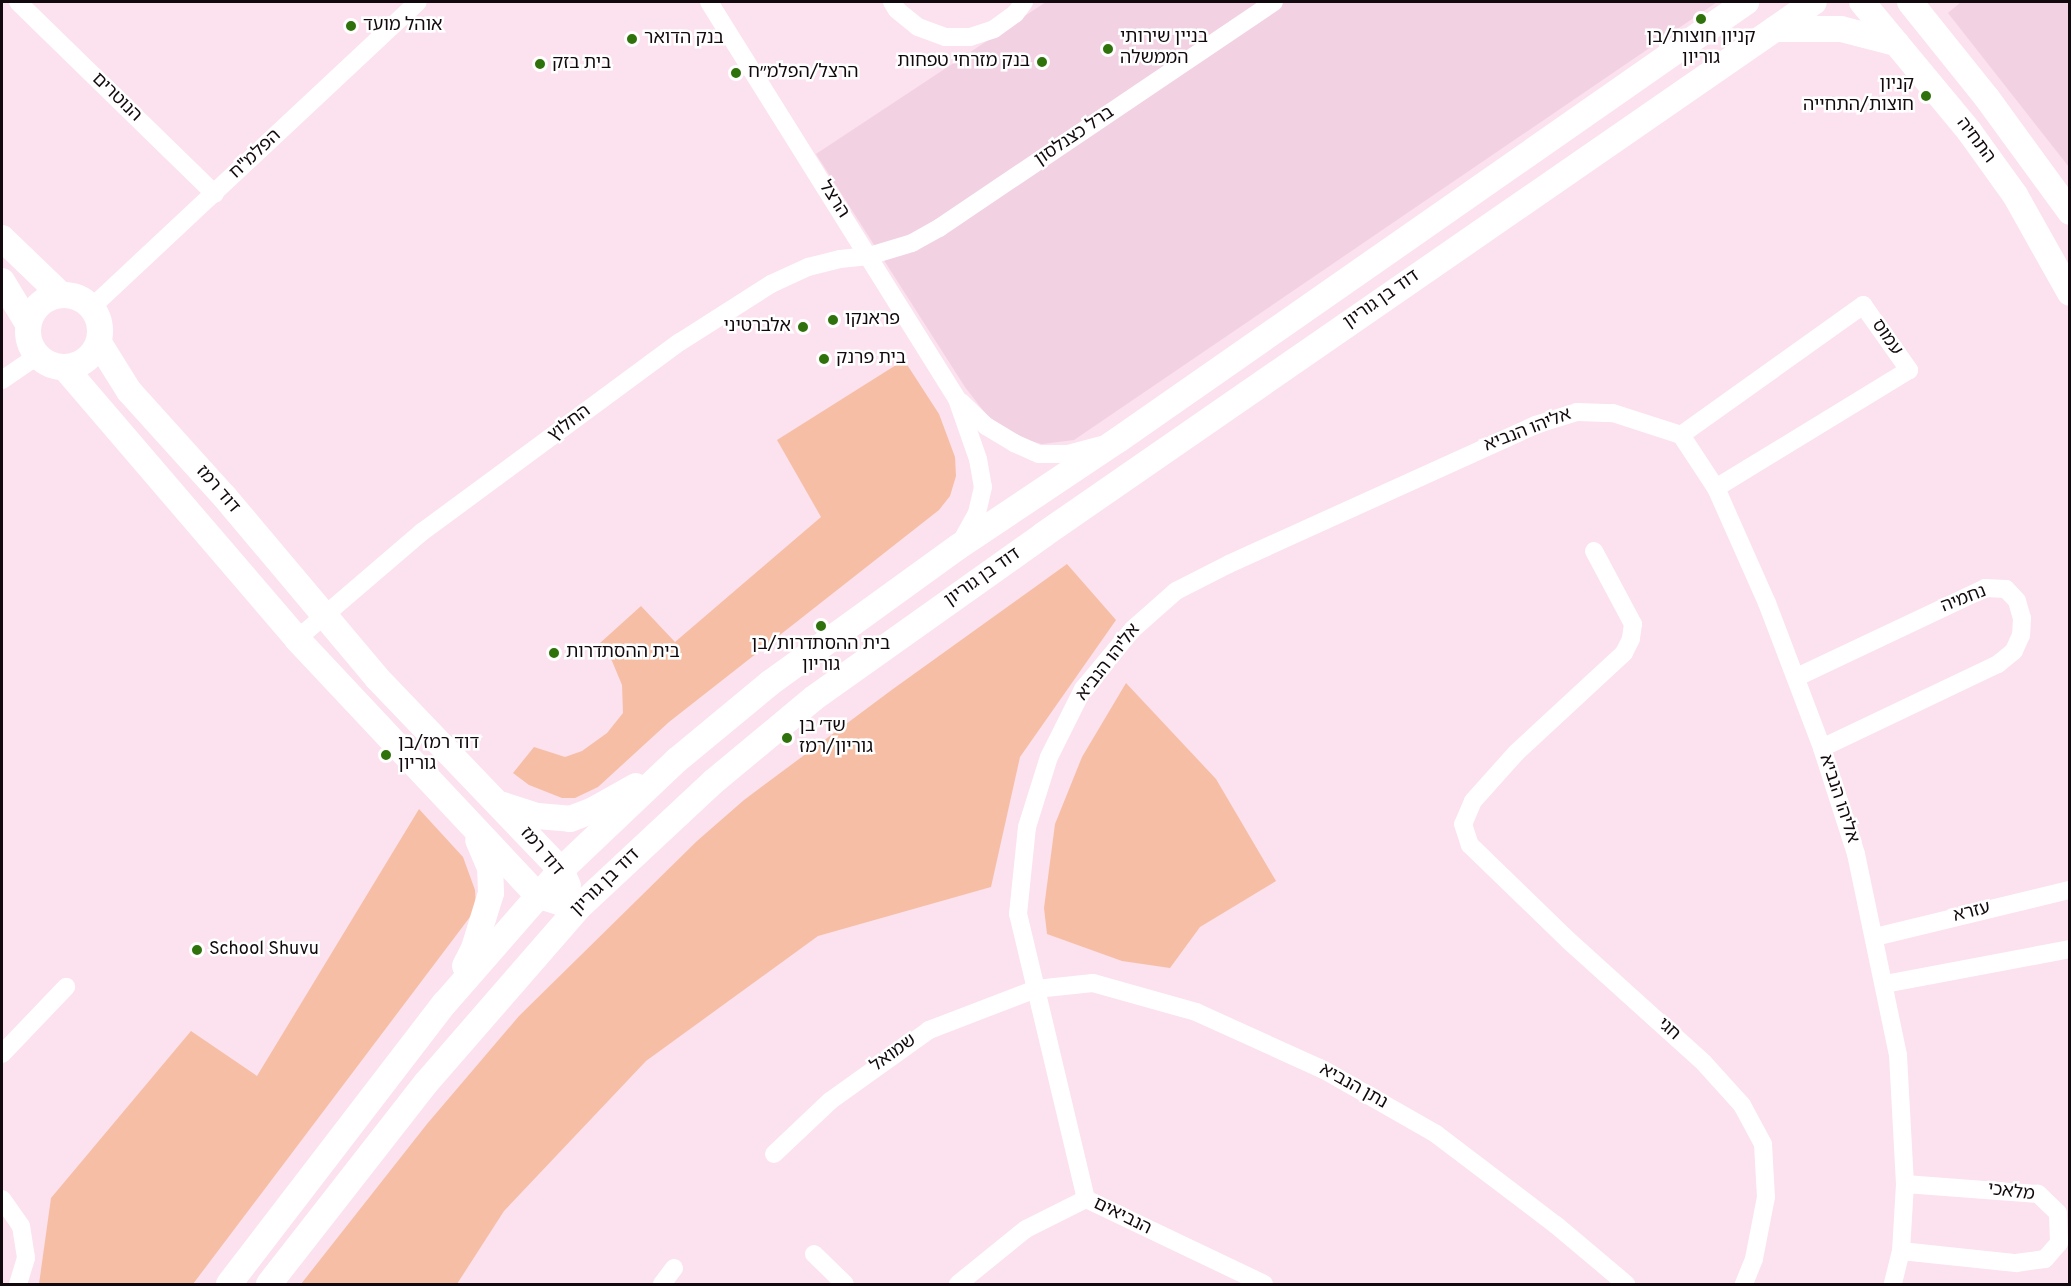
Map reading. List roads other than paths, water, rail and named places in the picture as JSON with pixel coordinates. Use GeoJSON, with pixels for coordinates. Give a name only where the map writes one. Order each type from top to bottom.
{"type":"FeatureCollection","features":[{"type":"Feature","properties":{"kind":"main road","name":"דוד בן גוריון"},"geometry":{"type":"LineString","coordinates":[[229,1284],[445,1003],[537,895],[677,760],[770,683],[958,547],[1118,440],[1745,2]]}},
{"type":"Feature","properties":{"kind":"main road","name":"דוד בן גוריון"},"geometry":{"type":"LineString","coordinates":[[269,1284],[426,1083],[578,909],[713,782],[814,698],[1053,528],[1814,2]]}},
{"type":"Feature","properties":{"kind":"main road","name":"התחיה"},"geometry":{"type":"LineString","coordinates":[[1862,2],[1969,131],[2015,195],[2070,293]]}},
{"type":"Feature","properties":{"kind":"main road","name":"התחיה"},"geometry":{"type":"LineString","coordinates":[[1914,4],[1987,98],[2070,212]]}},
{"type":"Feature","properties":{"kind":"main road"},"geometry":{"type":"LineString","coordinates":[[1775,29],[1841,29],[1896,43]]}},
{"type":"Feature","properties":{"kind":"main road"},"geometry":{"type":"LineString","coordinates":[[2,238],[61,295]]}},
{"type":"Feature","properties":{"kind":"main road"},"geometry":{"type":"LineString","coordinates":[[2,281],[28,324]]}},
{"type":"Feature","properties":{"kind":"main road"},"geometry":{"type":"LineString","coordinates":[[61,295],[72,295],[92,307],[100,324],[99,343],[86,360],[65,368],[45,363],[37,356],[28,336],[28,324],[40,304],[61,295]]}},
{"type":"Feature","properties":{"kind":"main road","name":"דוד רמז"},"geometry":{"type":"LineString","coordinates":[[99,343],[112,368],[129,391],[224,496],[325,616],[442,748],[561,870],[578,909]]}},
{"type":"Feature","properties":{"kind":"main road","name":"דוד רמז"},"geometry":{"type":"LineString","coordinates":[[65,368],[297,639],[537,895],[578,909]]}},
{"type":"Feature","properties":{"kind":"main road"},"geometry":{"type":"LineString","coordinates":[[499,804],[538,816],[570,819],[623,794],[677,760]]}},
{"type":"Feature","properties":{"kind":"main road"},"geometry":{"type":"LineString","coordinates":[[445,1003],[474,948],[491,893],[490,868],[484,849],[466,819]]}},
{"type":"Feature","properties":{"kind":"street","name":"הנוטרים"},"geometry":{"type":"LineString","coordinates":[[18,2],[215,194]]}},
{"type":"Feature","properties":{"kind":"street","name":"הפלמ\"ח"},"geometry":{"type":"LineString","coordinates":[[92,307],[418,2]]}},
{"type":"Feature","properties":{"kind":"street","name":"הרצל"},"geometry":{"type":"LineString","coordinates":[[709,2],[957,399],[978,459],[983,486],[977,513],[958,547]]}},
{"type":"Feature","properties":{"kind":"street"},"geometry":{"type":"LineString","coordinates":[[892,2],[897,10],[918,27],[945,37],[970,37],[994,29],[1015,14],[1023,2]]}},
{"type":"Feature","properties":{"kind":"street","name":"ברל כצנלסון"},"geometry":{"type":"LineString","coordinates":[[868,256],[912,243],[939,228],[1274,2]]}},
{"type":"Feature","properties":{"kind":"street","name":"החלוץ"},"geometry":{"type":"LineString","coordinates":[[297,639],[423,532],[680,342],[771,284],[799,271],[840,259],[868,256]]}},
{"type":"Feature","properties":{"kind":"street","name":"עמוס"},"geometry":{"type":"LineString","coordinates":[[1681,435],[1863,305],[1909,370],[1716,488]]}},
{"type":"Feature","properties":{"kind":"street"},"geometry":{"type":"LineString","coordinates":[[2,380],[37,356]]}},
{"type":"Feature","properties":{"kind":"street","name":"הרצל"},"geometry":{"type":"LineString","coordinates":[[957,399],[986,426],[1014,443],[1039,454],[1068,454],[1118,440]]}},
{"type":"Feature","properties":{"kind":"street","name":"אליהו הנביא"},"geometry":{"type":"LineString","coordinates":[[1086,1199],[1018,914],[1027,827],[1049,757],[1083,689],[1132,629],[1176,591],[1229,564],[1534,425],[1577,412],[1613,413],[1681,435],[1716,488],[1797,677],[1822,748],[1856,854],[1898,1055],[1905,1184],[1901,1251],[1893,1284]]}},
{"type":"Feature","properties":{"kind":"street","name":"חגי"},"geometry":{"type":"LineString","coordinates":[[1594,551],[1633,624],[1631,639],[1624,653],[1516,753],[1473,801],[1463,824],[1470,845],[1568,940],[1704,1063],[1742,1105],[1763,1144],[1767,1197],[1754,1259],[1744,1284]]}},
{"type":"Feature","properties":{"kind":"street","name":"נחמיה"},"geometry":{"type":"LineString","coordinates":[[1797,677],[1985,588],[2006,589],[2017,601],[2022,618],[2020,635],[2014,651],[1998,664],[1822,748]]}},
{"type":"Feature","properties":{"kind":"street","name":"עזרא"},"geometry":{"type":"LineString","coordinates":[[1875,937],[2070,890]]}},
{"type":"Feature","properties":{"kind":"street"},"geometry":{"type":"LineString","coordinates":[[1885,984],[2070,949]]}},
{"type":"Feature","properties":{"kind":"street","name":"נתן הנביא"},"geometry":{"type":"LineString","coordinates":[[1036,989],[1093,983],[1196,1012],[1324,1070],[1436,1134],[1556,1225],[1626,1284]]}},
{"type":"Feature","properties":{"kind":"street"},"geometry":{"type":"LineString","coordinates":[[2,1054],[66,987]]}},
{"type":"Feature","properties":{"kind":"street","name":"שמואל"},"geometry":{"type":"LineString","coordinates":[[774,1154],[830,1101],[929,1030],[1036,989]]}},
{"type":"Feature","properties":{"kind":"street","name":"מלאכי"},"geometry":{"type":"LineString","coordinates":[[1901,1251],[2016,1263],[2045,1259],[2059,1243],[2058,1213],[2038,1194],[1905,1184]]}},
{"type":"Feature","properties":{"kind":"street"},"geometry":{"type":"LineString","coordinates":[[2,1199],[21,1226],[26,1258],[18,1284]]}},
{"type":"Feature","properties":{"kind":"street","name":"הנביאים"},"geometry":{"type":"LineString","coordinates":[[958,1284],[1026,1229],[1086,1199],[1264,1284]]}},
{"type":"Feature","properties":{"kind":"street"},"geometry":{"type":"LineString","coordinates":[[814,1254],[845,1284]]}},
{"type":"Feature","properties":{"kind":"street"},"geometry":{"type":"LineString","coordinates":[[662,1284],[674,1268]]}},
{"type":"Feature","properties":{"kind":"place","name":"קניון חוצות/בן גוריון"},"geometry":{"type":"Point","coordinates":[1701,19]}},
{"type":"Feature","properties":{"kind":"place","name":"אוהל מועד"},"geometry":{"type":"Point","coordinates":[351,26]}},
{"type":"Feature","properties":{"kind":"place","name":"בנק הדואר"},"geometry":{"type":"Point","coordinates":[632,39]}},
{"type":"Feature","properties":{"kind":"place","name":"בניין שירותי הממשלה"},"geometry":{"type":"Point","coordinates":[1108,49]}},
{"type":"Feature","properties":{"kind":"place","name":"בנק מזרחי טפחות"},"geometry":{"type":"Point","coordinates":[1042,62]}},
{"type":"Feature","properties":{"kind":"place","name":"בית בזק"},"geometry":{"type":"Point","coordinates":[540,64]}},
{"type":"Feature","properties":{"kind":"place","name":"הרצל/הפלמ״ח"},"geometry":{"type":"Point","coordinates":[736,73]}},
{"type":"Feature","properties":{"kind":"place","name":"קניון חוצות/התחייה"},"geometry":{"type":"Point","coordinates":[1926,96]}},
{"type":"Feature","properties":{"kind":"place","name":"פראנקו"},"geometry":{"type":"Point","coordinates":[833,320]}},
{"type":"Feature","properties":{"kind":"place","name":"אלברטיני"},"geometry":{"type":"Point","coordinates":[803,327]}},
{"type":"Feature","properties":{"kind":"place","name":"בית פרנק"},"geometry":{"type":"Point","coordinates":[824,359]}},
{"type":"Feature","properties":{"kind":"place","name":"בית ההסתדרות/בן גוריון"},"geometry":{"type":"Point","coordinates":[821,626]}},
{"type":"Feature","properties":{"kind":"place","name":"בית ההסתדרות"},"geometry":{"type":"Point","coordinates":[554,653]}},
{"type":"Feature","properties":{"kind":"place","name":"שד׳ בן גוריון/רמז"},"geometry":{"type":"Point","coordinates":[787,738]}},
{"type":"Feature","properties":{"kind":"place","name":"דוד רמז/בן גוריון"},"geometry":{"type":"Point","coordinates":[386,755]}},
{"type":"Feature","properties":{"kind":"place","name":"School Shuvu"},"geometry":{"type":"Point","coordinates":[197,950]}}]}
